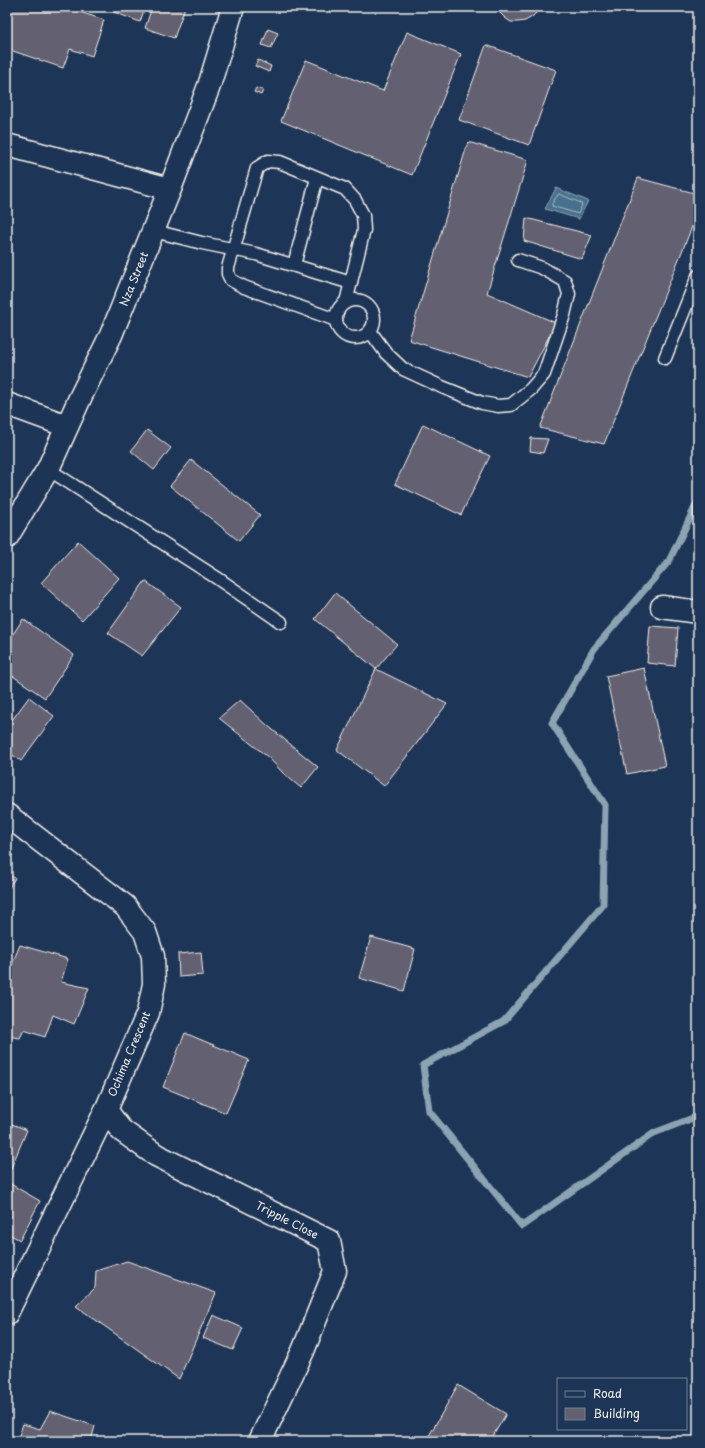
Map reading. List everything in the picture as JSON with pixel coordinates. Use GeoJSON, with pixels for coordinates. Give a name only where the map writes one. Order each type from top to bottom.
{"type":"FeatureCollection","features":[{"type":"Feature","properties":{"kind":"street","name":"Nza Street"},"geometry":{"type":"LineString","coordinates":[[7,538],[48,470],[67,426],[111,335],[154,231],[209,86],[233,7]]}},
{"type":"Feature","properties":{"kind":"street"},"geometry":{"type":"LineString","coordinates":[[7,145],[170,189]]}},
{"type":"Feature","properties":{"kind":"street"},"geometry":{"type":"LineString","coordinates":[[7,404],[67,426]]}},
{"type":"Feature","properties":{"kind":"street"},"geometry":{"type":"LineString","coordinates":[[662,607],[698,612]]}},
{"type":"Feature","properties":{"kind":"street","name":"Ochima Crescent"},"geometry":{"type":"LineString","coordinates":[[7,815],[125,906],[145,932],[153,956],[154,984],[148,1012],[106,1110],[7,1313]]}},
{"type":"Feature","properties":{"kind":"street","name":"Tripple Close"},"geometry":{"type":"LineString","coordinates":[[106,1110],[121,1130],[156,1155],[329,1241],[335,1271],[303,1351],[260,1441]]}},
{"type":"Feature","properties":{"kind":"lane"},"geometry":{"type":"LineString","coordinates":[[336,320],[244,287],[231,280],[228,274],[228,268],[257,168],[268,161],[280,162],[345,189],[355,200],[364,215],[364,230],[346,302]]}},
{"type":"Feature","properties":{"kind":"lane"},"geometry":{"type":"LineString","coordinates":[[294,265],[317,178]]}},
{"type":"Feature","properties":{"kind":"lane"},"geometry":{"type":"LineString","coordinates":[[154,231],[256,254],[351,283]]}},
{"type":"Feature","properties":{"kind":"lane"},"geometry":{"type":"LineString","coordinates":[[370,332],[386,352],[403,369],[482,403],[498,406],[511,405],[531,389],[544,374],[564,315],[569,294],[565,281],[542,268],[518,260]]}},
{"type":"Feature","properties":{"kind":"lane"},"geometry":{"type":"LineString","coordinates":[[666,358],[698,276]]}},
{"type":"Feature","properties":{"kind":"lane"},"geometry":{"type":"LineString","coordinates":[[361,300],[368,304],[372,310],[374,325],[370,332],[364,336],[356,338],[349,337],[342,334],[338,328],[336,320],[337,313],[341,306],[346,302],[361,300]]}},
{"type":"Feature","properties":{"kind":"lane"},"geometry":{"type":"LineString","coordinates":[[48,470],[217,578],[281,622]]}},
{"type":"Feature","properties":{"kind":"water"},"geometry":{"type":"Polygon","coordinates":[[[556,188],[588,201],[579,219],[545,209],[556,188]]]}},
{"type":"Feature","properties":{"kind":"building"},"geometry":{"type":"Polygon","coordinates":[[[12,7],[79,7],[77,11],[104,20],[92,56],[70,49],[63,68],[7,49],[7,21],[12,7]]]}},
{"type":"Feature","properties":{"kind":"building"},"geometry":{"type":"Polygon","coordinates":[[[112,7],[145,7],[140,22],[111,11],[112,7]]]}},
{"type":"Feature","properties":{"kind":"building"},"geometry":{"type":"Polygon","coordinates":[[[152,7],[185,7],[174,38],[145,28],[152,7]]]}},
{"type":"Feature","properties":{"kind":"building"},"geometry":{"type":"Polygon","coordinates":[[[497,7],[539,7],[537,12],[532,17],[525,21],[511,22],[500,13],[497,7]]]}},
{"type":"Feature","properties":{"kind":"building"},"geometry":{"type":"Polygon","coordinates":[[[268,29],[278,33],[271,48],[262,45],[268,29]]]}},
{"type":"Feature","properties":{"kind":"building"},"geometry":{"type":"Polygon","coordinates":[[[407,32],[461,54],[412,175],[281,121],[306,60],[383,91],[407,32]]]}},
{"type":"Feature","properties":{"kind":"building"},"geometry":{"type":"Polygon","coordinates":[[[486,45],[556,70],[529,145],[459,120],[486,45]]]}},
{"type":"Feature","properties":{"kind":"building"},"geometry":{"type":"Polygon","coordinates":[[[258,60],[271,66],[269,72],[255,66],[258,60]]]}},
{"type":"Feature","properties":{"kind":"building"},"geometry":{"type":"Polygon","coordinates":[[[256,88],[263,90],[261,95],[254,92],[256,88]]]}},
{"type":"Feature","properties":{"kind":"building"},"geometry":{"type":"Polygon","coordinates":[[[468,142],[528,160],[487,293],[556,323],[528,377],[409,340],[468,142]]]}},
{"type":"Feature","properties":{"kind":"building"},"geometry":{"type":"Polygon","coordinates":[[[638,178],[698,194],[698,212],[604,444],[540,428],[638,178]]]}},
{"type":"Feature","properties":{"kind":"building"},"geometry":{"type":"Polygon","coordinates":[[[526,218],[592,235],[582,259],[524,241],[526,218]]]}},
{"type":"Feature","properties":{"kind":"building"},"geometry":{"type":"Polygon","coordinates":[[[423,424],[490,456],[461,515],[395,484],[423,424]]]}},
{"type":"Feature","properties":{"kind":"building"},"geometry":{"type":"Polygon","coordinates":[[[147,430],[171,448],[154,470],[131,451],[147,430]]]}},
{"type":"Feature","properties":{"kind":"building"},"geometry":{"type":"Polygon","coordinates":[[[531,438],[548,439],[543,453],[530,451],[531,438]]]}},
{"type":"Feature","properties":{"kind":"building"},"geometry":{"type":"Polygon","coordinates":[[[191,460],[260,515],[239,541],[170,486],[191,460]]]}},
{"type":"Feature","properties":{"kind":"building"},"geometry":{"type":"Polygon","coordinates":[[[78,541],[119,578],[82,620],[41,583],[78,541]]]}},
{"type":"Feature","properties":{"kind":"building"},"geometry":{"type":"Polygon","coordinates":[[[145,581],[181,607],[142,656],[108,633],[145,581]]]}},
{"type":"Feature","properties":{"kind":"building"},"geometry":{"type":"Polygon","coordinates":[[[335,593],[397,644],[376,669],[315,619],[335,593]]]}},
{"type":"Feature","properties":{"kind":"building"},"geometry":{"type":"Polygon","coordinates":[[[23,619],[74,655],[45,698],[7,672],[7,643],[23,619]]]}},
{"type":"Feature","properties":{"kind":"building"},"geometry":{"type":"Polygon","coordinates":[[[650,626],[678,628],[675,666],[647,663],[650,626]]]}},
{"type":"Feature","properties":{"kind":"building"},"geometry":{"type":"Polygon","coordinates":[[[698,632],[698,662],[693,633],[698,632]]]}},
{"type":"Feature","properties":{"kind":"building"},"geometry":{"type":"Polygon","coordinates":[[[644,668],[665,766],[627,774],[606,676],[644,668]]]}},
{"type":"Feature","properties":{"kind":"building"},"geometry":{"type":"Polygon","coordinates":[[[376,669],[447,704],[384,786],[337,750],[376,669]]]}},
{"type":"Feature","properties":{"kind":"building"},"geometry":{"type":"Polygon","coordinates":[[[29,697],[54,716],[21,761],[7,751],[7,727],[29,697]]]}},
{"type":"Feature","properties":{"kind":"building"},"geometry":{"type":"Polygon","coordinates":[[[240,700],[267,725],[318,767],[301,788],[283,773],[269,758],[219,718],[240,700]]]}},
{"type":"Feature","properties":{"kind":"building"},"geometry":{"type":"Polygon","coordinates":[[[7,874],[15,878],[7,891],[7,874]]]}},
{"type":"Feature","properties":{"kind":"building"},"geometry":{"type":"Polygon","coordinates":[[[371,937],[415,949],[404,991],[359,978],[371,937]]]}},
{"type":"Feature","properties":{"kind":"building"},"geometry":{"type":"Polygon","coordinates":[[[20,945],[68,959],[61,982],[89,988],[74,1024],[53,1015],[45,1037],[24,1030],[20,1038],[7,1036],[7,976],[20,945]]]}},
{"type":"Feature","properties":{"kind":"building"},"geometry":{"type":"Polygon","coordinates":[[[201,952],[203,975],[179,977],[178,954],[201,952]]]}},
{"type":"Feature","properties":{"kind":"building"},"geometry":{"type":"Polygon","coordinates":[[[185,1033],[249,1060],[226,1113],[163,1087],[185,1033]]]}},
{"type":"Feature","properties":{"kind":"building"},"geometry":{"type":"Polygon","coordinates":[[[7,1122],[27,1130],[8,1175],[7,1174],[7,1122]]]}},
{"type":"Feature","properties":{"kind":"building"},"geometry":{"type":"Polygon","coordinates":[[[7,1182],[40,1201],[20,1240],[7,1233],[7,1182]]]}},
{"type":"Feature","properties":{"kind":"building"},"geometry":{"type":"Polygon","coordinates":[[[127,1261],[216,1293],[179,1379],[76,1306],[95,1288],[96,1271],[127,1261]]]}},
{"type":"Feature","properties":{"kind":"building"},"geometry":{"type":"Polygon","coordinates":[[[213,1315],[243,1328],[233,1350],[203,1338],[213,1315]]]}},
{"type":"Feature","properties":{"kind":"building"},"geometry":{"type":"Polygon","coordinates":[[[458,1385],[506,1414],[490,1441],[426,1441],[458,1385]]]}},
{"type":"Feature","properties":{"kind":"building"},"geometry":{"type":"Polygon","coordinates":[[[50,1411],[95,1426],[91,1441],[17,1441],[23,1424],[40,1429],[50,1411]]]}},
{"type":"Feature","properties":{"kind":"waterway"},"geometry":{"type":"LineString","coordinates":[[698,501],[669,561],[594,649],[552,723],[605,805],[603,905],[504,1021],[423,1065],[429,1111],[522,1226],[654,1133],[698,1116]]}}]}
